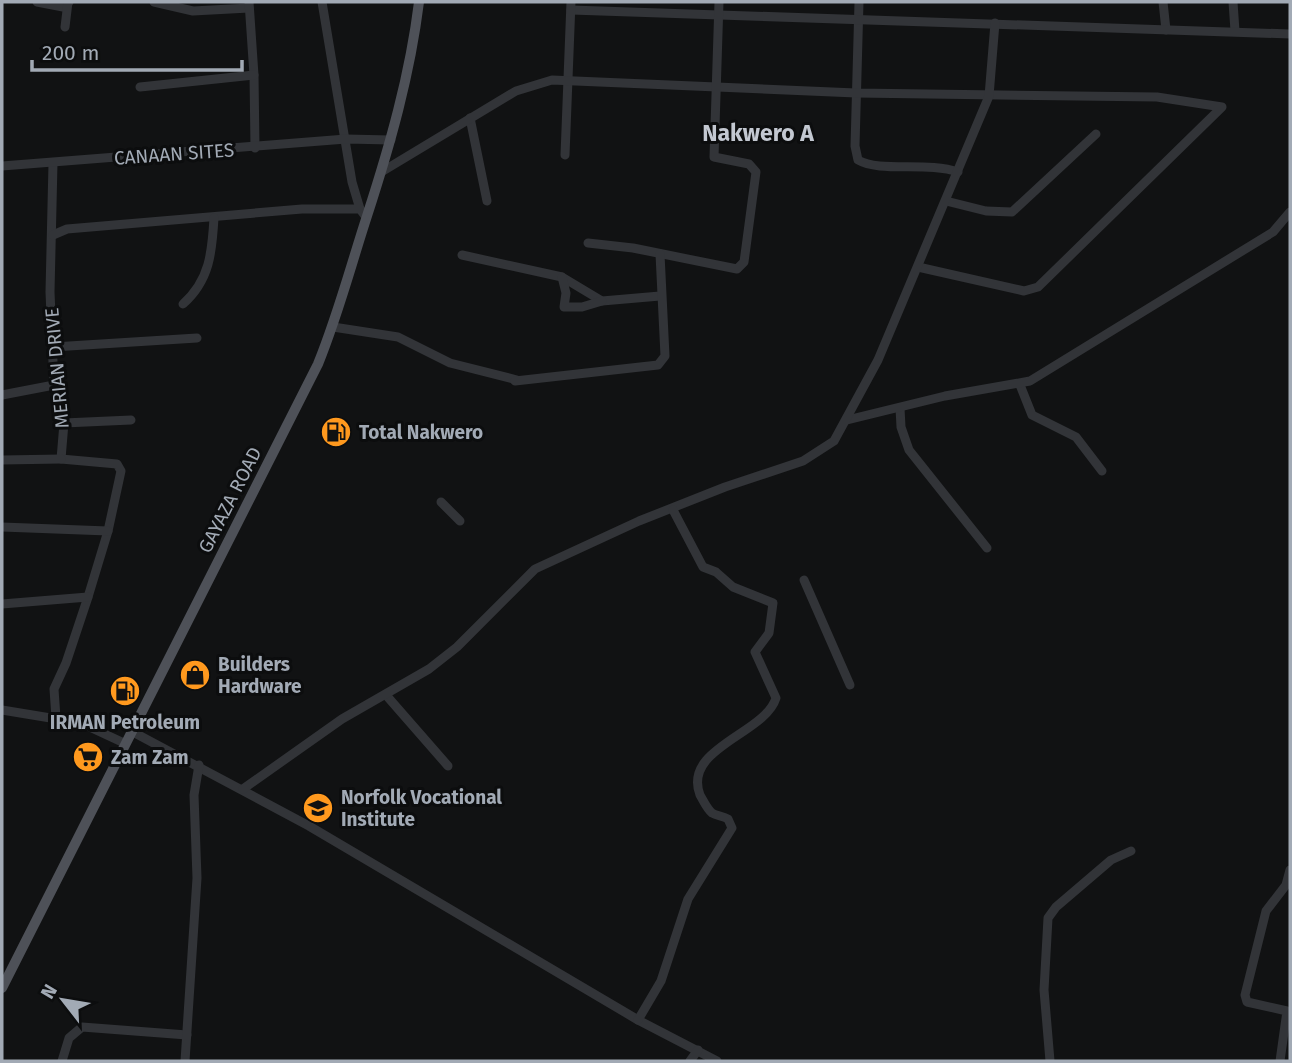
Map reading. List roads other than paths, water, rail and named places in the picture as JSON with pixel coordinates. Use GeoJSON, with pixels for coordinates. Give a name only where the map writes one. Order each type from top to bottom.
{"type":"FeatureCollection","features":[{"type":"Feature","properties":{"kind":"main road","name":"GAYAZA ROAD"},"geometry":{"type":"LineString","coordinates":[[2,988],[124,743],[308,386],[333,327],[363,213],[383,171],[412,55],[419,2]]}},
{"type":"Feature","properties":{"kind":"street"},"geometry":{"type":"LineString","coordinates":[[37,2],[62,7],[68,2]]}},
{"type":"Feature","properties":{"kind":"street"},"geometry":{"type":"LineString","coordinates":[[65,27],[68,2]]}},
{"type":"Feature","properties":{"kind":"street"},"geometry":{"type":"LineString","coordinates":[[154,2],[193,11],[249,5],[255,148]]}},
{"type":"Feature","properties":{"kind":"street"},"geometry":{"type":"LineString","coordinates":[[53,235],[67,229],[302,209],[363,213],[345,139],[322,2]]}},
{"type":"Feature","properties":{"kind":"street"},"geometry":{"type":"LineString","coordinates":[[588,243],[737,269],[744,262],[756,172],[749,163],[714,157],[719,2]]}},
{"type":"Feature","properties":{"kind":"street"},"geometry":{"type":"LineString","coordinates":[[859,2],[855,146],[858,160],[872,164],[939,166],[958,172]]}},
{"type":"Feature","properties":{"kind":"street"},"geometry":{"type":"LineString","coordinates":[[1163,2],[1166,30]]}},
{"type":"Feature","properties":{"kind":"street"},"geometry":{"type":"LineString","coordinates":[[1233,2],[1235,31]]}},
{"type":"Feature","properties":{"kind":"street"},"geometry":{"type":"LineString","coordinates":[[565,155],[571,6],[719,15],[1290,34]]}},
{"type":"Feature","properties":{"kind":"street"},"geometry":{"type":"LineString","coordinates":[[243,789],[342,719],[386,695],[451,652],[535,569],[725,487],[818,454],[834,441],[878,360],[989,96],[995,23]]}},
{"type":"Feature","properties":{"kind":"street"},"geometry":{"type":"LineString","coordinates":[[140,87],[254,75]]}},
{"type":"Feature","properties":{"kind":"street"},"geometry":{"type":"LineString","coordinates":[[383,171],[516,90],[552,80],[856,93],[1157,97],[1218,104],[1223,108],[1038,287],[1024,291],[918,267]]}},
{"type":"Feature","properties":{"kind":"street"},"geometry":{"type":"LineString","coordinates":[[470,118],[487,201]]}},
{"type":"Feature","properties":{"kind":"street"},"geometry":{"type":"LineString","coordinates":[[946,201],[986,211],[1012,212],[1096,134]]}},
{"type":"Feature","properties":{"kind":"street","name":"CANAAN SITES"},"geometry":{"type":"LineString","coordinates":[[2,166],[345,139],[391,140]]}},
{"type":"Feature","properties":{"kind":"street","name":"MERIAN DRIVE"},"geometry":{"type":"LineString","coordinates":[[53,163],[53,235],[50,264],[54,385],[65,423],[61,459]]}},
{"type":"Feature","properties":{"kind":"street"},"geometry":{"type":"LineString","coordinates":[[846,421],[945,396],[1020,385],[1273,232],[1290,212]]}},
{"type":"Feature","properties":{"kind":"street"},"geometry":{"type":"LineString","coordinates":[[183,304],[197,291],[208,269],[214,218]]}},
{"type":"Feature","properties":{"kind":"street"},"geometry":{"type":"LineString","coordinates":[[333,327],[398,337],[450,363],[516,380],[659,365],[665,356],[660,254]]}},
{"type":"Feature","properties":{"kind":"street"},"geometry":{"type":"LineString","coordinates":[[462,255],[562,278],[601,301]]}},
{"type":"Feature","properties":{"kind":"street"},"geometry":{"type":"LineString","coordinates":[[562,278],[566,293],[564,306],[582,307],[601,301],[660,296]]}},
{"type":"Feature","properties":{"kind":"street"},"geometry":{"type":"LineString","coordinates":[[53,347],[197,338]]}},
{"type":"Feature","properties":{"kind":"street"},"geometry":{"type":"LineString","coordinates":[[2,394],[54,385]]}},
{"type":"Feature","properties":{"kind":"street"},"geometry":{"type":"LineString","coordinates":[[1020,385],[1032,415],[1076,438],[1102,471]]}},
{"type":"Feature","properties":{"kind":"street"},"geometry":{"type":"LineString","coordinates":[[900,408],[901,427],[909,450],[987,548]]}},
{"type":"Feature","properties":{"kind":"street"},"geometry":{"type":"LineString","coordinates":[[65,423],[131,420]]}},
{"type":"Feature","properties":{"kind":"street"},"geometry":{"type":"LineString","coordinates":[[2,460],[61,459],[117,464],[120,467],[108,531],[66,663],[54,689],[56,718]]}},
{"type":"Feature","properties":{"kind":"street"},"geometry":{"type":"LineString","coordinates":[[441,502],[460,521]]}},
{"type":"Feature","properties":{"kind":"street"},"geometry":{"type":"LineString","coordinates":[[638,1020],[661,981],[688,899],[732,828],[728,819],[712,813],[703,801],[697,781],[700,769],[711,755],[765,715],[776,698],[755,652],[769,633],[773,603],[733,587],[716,572],[703,567],[673,510]]}},
{"type":"Feature","properties":{"kind":"street"},"geometry":{"type":"LineString","coordinates":[[2,527],[108,531]]}},
{"type":"Feature","properties":{"kind":"street"},"geometry":{"type":"LineString","coordinates":[[804,580],[850,684]]}},
{"type":"Feature","properties":{"kind":"street"},"geometry":{"type":"LineString","coordinates":[[2,604],[88,597]]}},
{"type":"Feature","properties":{"kind":"street"},"geometry":{"type":"LineString","coordinates":[[386,695],[448,766]]}},
{"type":"Feature","properties":{"kind":"street"},"geometry":{"type":"LineString","coordinates":[[2,710],[81,723],[124,743]]}},
{"type":"Feature","properties":{"kind":"street"},"geometry":{"type":"LineString","coordinates":[[131,730],[243,789],[469,918],[638,1020],[717,1061]]}},
{"type":"Feature","properties":{"kind":"street"},"geometry":{"type":"LineString","coordinates":[[185,1061],[197,877],[194,806],[199,765]]}},
{"type":"Feature","properties":{"kind":"street"},"geometry":{"type":"LineString","coordinates":[[1050,1061],[1044,990],[1048,918],[1056,907],[1111,860],[1131,851]]}},
{"type":"Feature","properties":{"kind":"street"},"geometry":{"type":"LineString","coordinates":[[1280,1061],[1287,1011],[1247,1002],[1245,995],[1266,911],[1286,885],[1290,870]]}},
{"type":"Feature","properties":{"kind":"street"},"geometry":{"type":"LineString","coordinates":[[62,1061],[69,1038],[82,1027],[187,1035]]}},
{"type":"Feature","properties":{"kind":"street"},"geometry":{"type":"LineString","coordinates":[[691,1061],[698,1050]]}},
{"type":"Feature","properties":{"kind":"place","name":"Total Nakwero"},"geometry":{"type":"Point","coordinates":[336,432]}},
{"type":"Feature","properties":{"kind":"place","name":"Builders Hardware"},"geometry":{"type":"Point","coordinates":[195,675]}},
{"type":"Feature","properties":{"kind":"place","name":"IRMAN Petroleum"},"geometry":{"type":"Point","coordinates":[125,691]}},
{"type":"Feature","properties":{"kind":"place","name":"Zam Zam"},"geometry":{"type":"Point","coordinates":[88,757]}},
{"type":"Feature","properties":{"kind":"place","name":"Norfolk Vocational Institute"},"geometry":{"type":"Point","coordinates":[318,808]}},
{"type":"Feature","properties":{"kind":"district","name":"Nakwero A"},"geometry":{"type":"Point","coordinates":[758,133]}}]}
